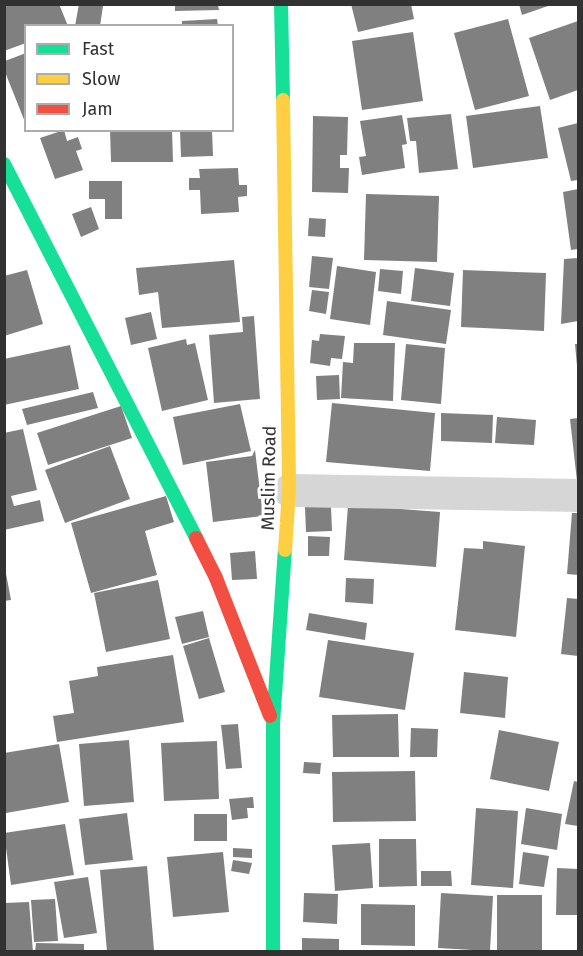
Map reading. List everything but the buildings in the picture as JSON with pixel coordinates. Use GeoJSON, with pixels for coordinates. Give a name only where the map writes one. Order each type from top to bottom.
{"type":"FeatureCollection","features":[{"type":"Feature","properties":{"kind":"street","name":"Muslim Road"},"geometry":{"type":"LineString","coordinates":[[273,951],[273,724],[289,490],[280,4]]}},
{"type":"Feature","properties":{"kind":"street"},"geometry":{"type":"LineString","coordinates":[[4,164],[216,578],[273,724]]}},
{"type":"Feature","properties":{"kind":"street"},"geometry":{"type":"LineString","coordinates":[[289,490],[579,495]]}},
{"type":"Feature","properties":{"kind":"traffic: fast"},"geometry":{"type":"LineString","coordinates":[[281,4],[283,100]]}},
{"type":"Feature","properties":{"kind":"traffic: fast"},"geometry":{"type":"LineString","coordinates":[[4,164],[196,538]]}},
{"type":"Feature","properties":{"kind":"traffic: fast"},"geometry":{"type":"LineString","coordinates":[[273,952],[273,724],[285,550]]}},
{"type":"Feature","properties":{"kind":"traffic: slow"},"geometry":{"type":"LineString","coordinates":[[283,100],[289,490],[285,550]]}},
{"type":"Feature","properties":{"kind":"traffic: jam"},"geometry":{"type":"LineString","coordinates":[[196,538],[216,578],[270,716]]}}]}
